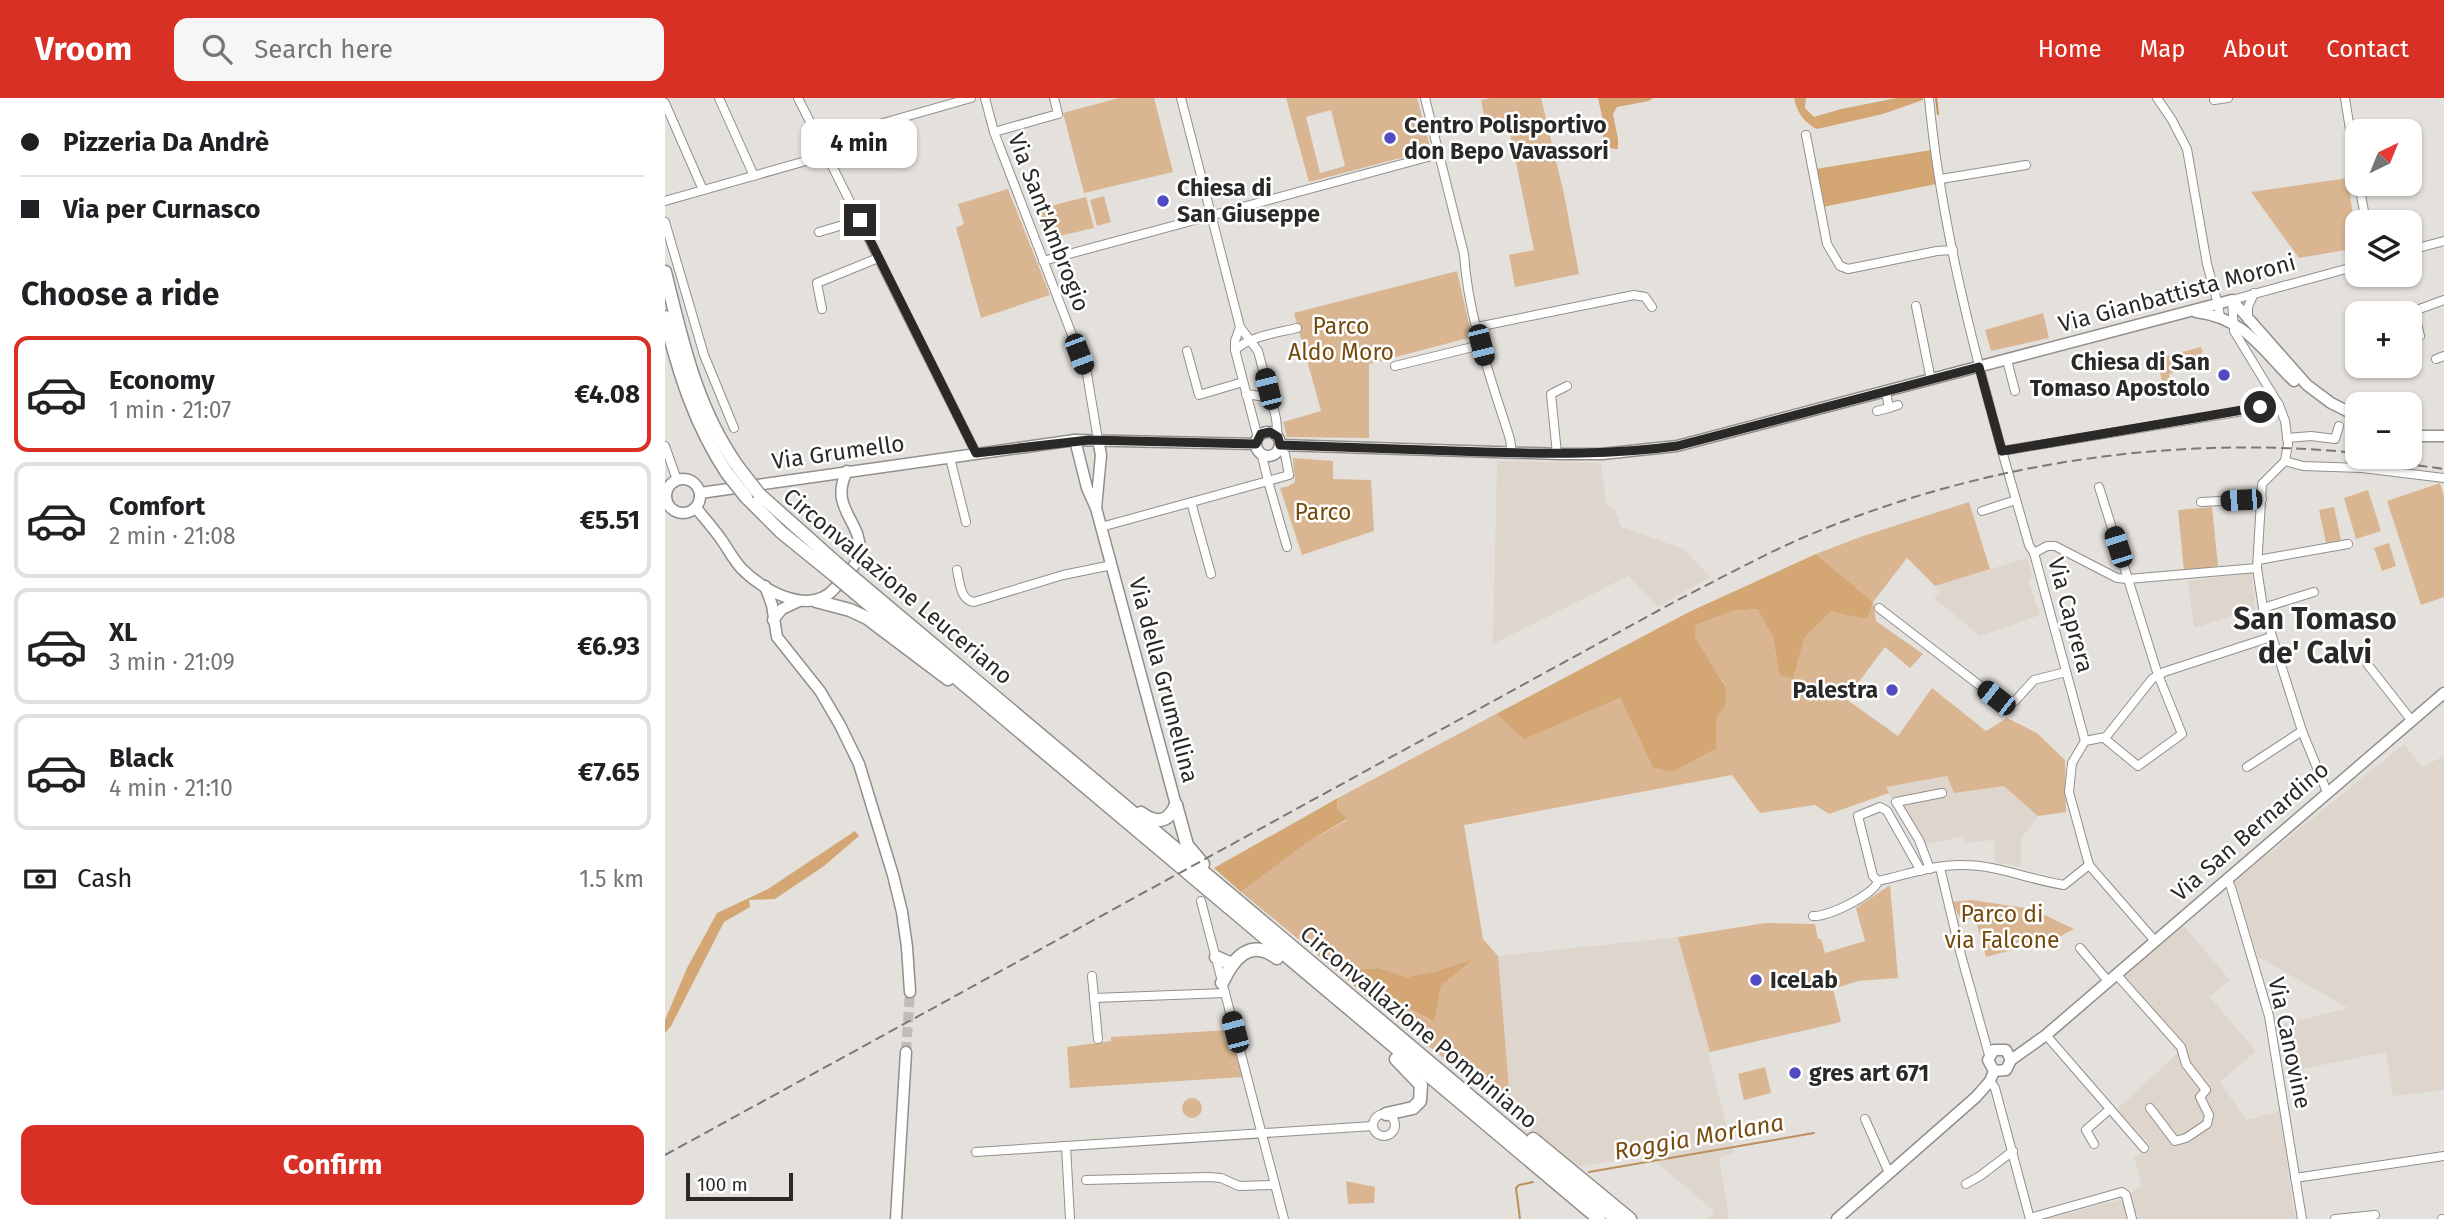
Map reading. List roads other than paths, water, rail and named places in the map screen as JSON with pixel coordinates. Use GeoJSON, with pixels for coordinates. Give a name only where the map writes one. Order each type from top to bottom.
{"type":"FeatureCollection","features":[{"type":"Feature","properties":{"kind":"highway","name":"Circonvallazione Leuceriano"},"geometry":{"type":"LineString","coordinates":[[665,272],[699,396],[746,497],[781,532],[838,571]]}},
{"type":"Feature","properties":{"kind":"highway","name":"Circonvallazione Leuceriano"},"geometry":{"type":"LineString","coordinates":[[665,317],[688,399],[709,445],[732,470],[838,571],[1108,791],[1191,870]]}},
{"type":"Feature","properties":{"kind":"highway","name":"Circonvallazione Leuceriano"},"geometry":{"type":"LineString","coordinates":[[851,582],[967,687],[1191,870]]}},
{"type":"Feature","properties":{"kind":"highway"},"geometry":{"type":"LineString","coordinates":[[816,601],[850,610],[867,618],[943,677],[967,687]]}},
{"type":"Feature","properties":{"kind":"highway"},"geometry":{"type":"LineString","coordinates":[[1108,791],[1121,794],[1154,821],[1169,817],[1176,805]]}},
{"type":"Feature","properties":{"kind":"highway"},"geometry":{"type":"LineString","coordinates":[[1176,805],[1187,845],[1195,857],[1266,918],[1280,938]]}},
{"type":"Feature","properties":{"kind":"highway","name":"Circonvallazione Pompiniano"},"geometry":{"type":"LineString","coordinates":[[1191,870],[1280,938],[1616,1219]]}},
{"type":"Feature","properties":{"kind":"highway","name":"Circonvallazione Pompiniano"},"geometry":{"type":"LineString","coordinates":[[1191,870],[1359,1018],[1599,1219]]}},
{"type":"Feature","properties":{"kind":"highway"},"geometry":{"type":"LineString","coordinates":[[1224,988],[1232,964],[1247,951],[1266,950],[1322,996],[1359,1018],[1421,1085],[1420,1101],[1413,1108],[1386,1114]]}},
{"type":"Feature","properties":{"kind":"highway"},"geometry":{"type":"LineString","coordinates":[[1216,957],[1232,964]]}},
{"type":"Feature","properties":{"kind":"highway"},"geometry":{"type":"LineString","coordinates":[[1453,1096],[1477,1125],[1586,1219]]}},
{"type":"Feature","properties":{"kind":"highway"},"geometry":{"type":"LineString","coordinates":[[1481,1106],[1529,1135],[1630,1219]]}},
{"type":"Feature","properties":{"kind":"main road","name":"Via Gianbattista Moroni"},"geometry":{"type":"LineString","coordinates":[[1257,444],[1261,434],[1270,432],[1279,443],[1512,453],[1557,450],[1602,454],[1677,446],[2232,300]]}},
{"type":"Feature","properties":{"kind":"main road"},"geometry":{"type":"LineString","coordinates":[[2232,300],[2307,385],[2345,410]]}},
{"type":"Feature","properties":{"kind":"main road"},"geometry":{"type":"LineString","coordinates":[[2190,312],[2232,322],[2251,335],[2314,399],[2345,417]]}},
{"type":"Feature","properties":{"kind":"main road"},"geometry":{"type":"LineString","coordinates":[[2422,430],[2444,430]]}},
{"type":"Feature","properties":{"kind":"main road"},"geometry":{"type":"LineString","coordinates":[[2422,436],[2444,436]]}},
{"type":"Feature","properties":{"kind":"main road","name":"Via Grumello"},"geometry":{"type":"LineString","coordinates":[[700,493],[976,453],[1075,440],[1098,440]]}},
{"type":"Feature","properties":{"kind":"main road","name":"Via della Grumellina"},"geometry":{"type":"LineString","coordinates":[[1075,440],[1087,488],[1096,508],[1176,805]]}},
{"type":"Feature","properties":{"kind":"main road","name":"Via Gianbattista Moroni"},"geometry":{"type":"LineString","coordinates":[[1098,440],[1257,444]]}},
{"type":"Feature","properties":{"kind":"main road","name":"Via della Grumellina"},"geometry":{"type":"LineString","coordinates":[[1096,508],[1101,455],[1098,440]]}},
{"type":"Feature","properties":{"kind":"main road","name":"Via Gianbattista Moroni"},"geometry":{"type":"LineString","coordinates":[[1257,444],[1263,454],[1269,455],[1275,453],[1279,443]]}},
{"type":"Feature","properties":{"kind":"main road"},"geometry":{"type":"LineString","coordinates":[[696,508],[742,569],[785,597],[799,601],[816,601],[834,590],[859,553],[857,539],[840,494],[847,471]]}},
{"type":"Feature","properties":{"kind":"main road"},"geometry":{"type":"LineString","coordinates":[[677,480],[691,481],[700,493],[696,508],[687,514],[677,513],[669,507],[665,498],[669,486],[677,480]]}},
{"type":"Feature","properties":{"kind":"main road"},"geometry":{"type":"LineString","coordinates":[[765,586],[772,605],[777,637],[820,691],[841,725],[859,764],[891,865],[902,912],[910,992]]}},
{"type":"Feature","properties":{"kind":"main road"},"geometry":{"type":"LineString","coordinates":[[773,620],[782,608],[799,601]]}},
{"type":"Feature","properties":{"kind":"main road","name":"Via San Bernardino"},"geometry":{"type":"LineString","coordinates":[[1838,1219],[1976,1097],[1992,1076],[2006,1070],[2011,1060],[2046,1035],[2444,693]]}},
{"type":"Feature","properties":{"kind":"main road"},"geometry":{"type":"LineString","coordinates":[[1992,1076],[1989,1055],[1994,1050],[2002,1049],[2008,1053],[2011,1060]]}},
{"type":"Feature","properties":{"kind":"main road"},"geometry":{"type":"LineString","coordinates":[[897,1219],[906,1052]]}},
{"type":"Feature","properties":{"kind":"street"},"geometry":{"type":"LineString","coordinates":[[719,98],[754,176]]}},
{"type":"Feature","properties":{"kind":"street"},"geometry":{"type":"LineString","coordinates":[[798,98],[976,453]]}},
{"type":"Feature","properties":{"kind":"street"},"geometry":{"type":"LineString","coordinates":[[820,141],[971,98]]}},
{"type":"Feature","properties":{"kind":"street","name":"Via Sant'Ambrogio"},"geometry":{"type":"LineString","coordinates":[[985,98],[994,132],[1087,374],[1098,440]]}},
{"type":"Feature","properties":{"kind":"street"},"geometry":{"type":"LineString","coordinates":[[994,132],[1058,114],[1055,98]]}},
{"type":"Feature","properties":{"kind":"street"},"geometry":{"type":"LineString","coordinates":[[1101,527],[1290,474],[1279,443],[1276,418],[1258,351],[1240,327],[1181,98]]}},
{"type":"Feature","properties":{"kind":"street"},"geometry":{"type":"LineString","coordinates":[[1425,98],[1464,254],[1465,271],[1481,345],[1512,453]]}},
{"type":"Feature","properties":{"kind":"street","name":"Via Caprera"},"geometry":{"type":"LineString","coordinates":[[1929,98],[1953,250],[1979,367],[2029,545],[2034,553],[2085,741]]}},
{"type":"Feature","properties":{"kind":"street"},"geometry":{"type":"LineString","coordinates":[[2157,98],[2187,149],[2207,264],[2220,317]]}},
{"type":"Feature","properties":{"kind":"street"},"geometry":{"type":"LineString","coordinates":[[2214,100],[2228,98]]}},
{"type":"Feature","properties":{"kind":"street"},"geometry":{"type":"LineString","coordinates":[[2345,98],[2348,119]]}},
{"type":"Feature","properties":{"kind":"street"},"geometry":{"type":"LineString","coordinates":[[665,103],[703,190]]}},
{"type":"Feature","properties":{"kind":"street"},"geometry":{"type":"LineString","coordinates":[[1806,135],[1827,244],[1840,266],[1848,269],[1953,250]]}},
{"type":"Feature","properties":{"kind":"street"},"geometry":{"type":"LineString","coordinates":[[1043,261],[1439,154]]}},
{"type":"Feature","properties":{"kind":"street"},"geometry":{"type":"LineString","coordinates":[[665,201],[827,155]]}},
{"type":"Feature","properties":{"kind":"street"},"geometry":{"type":"LineString","coordinates":[[1941,178],[2026,165]]}},
{"type":"Feature","properties":{"kind":"street"},"geometry":{"type":"LineString","coordinates":[[818,232],[860,220]]}},
{"type":"Feature","properties":{"kind":"street"},"geometry":{"type":"LineString","coordinates":[[665,222],[704,355],[734,428]]}},
{"type":"Feature","properties":{"kind":"street"},"geometry":{"type":"LineString","coordinates":[[2422,247],[2444,242]]}},
{"type":"Feature","properties":{"kind":"street"},"geometry":{"type":"LineString","coordinates":[[822,309],[817,283],[879,258]]}},
{"type":"Feature","properties":{"kind":"street","name":"Via Gianbattista Moroni"},"geometry":{"type":"LineString","coordinates":[[2232,300],[2345,269]]}},
{"type":"Feature","properties":{"kind":"street"},"geometry":{"type":"LineString","coordinates":[[2245,350],[2251,335],[2248,307],[2254,293]]}},
{"type":"Feature","properties":{"kind":"street"},"geometry":{"type":"LineString","coordinates":[[1477,327],[1634,295],[1645,297],[1652,307]]}},
{"type":"Feature","properties":{"kind":"street"},"geometry":{"type":"LineString","coordinates":[[2232,300],[2234,331],[2279,405],[2285,421],[2285,461],[2262,484],[2257,564],[2263,608],[2271,637],[2302,732],[2327,792]]}},
{"type":"Feature","properties":{"kind":"street"},"geometry":{"type":"LineString","coordinates":[[2422,308],[2444,300]]}},
{"type":"Feature","properties":{"kind":"street"},"geometry":{"type":"LineString","coordinates":[[1916,306],[1931,380]]}},
{"type":"Feature","properties":{"kind":"street"},"geometry":{"type":"LineString","coordinates":[[1240,327],[1235,351],[1257,444],[1287,547]]}},
{"type":"Feature","properties":{"kind":"street"},"geometry":{"type":"LineString","coordinates":[[1235,351],[1242,344],[1297,328]]}},
{"type":"Feature","properties":{"kind":"street"},"geometry":{"type":"LineString","coordinates":[[1395,366],[1481,345]]}},
{"type":"Feature","properties":{"kind":"street"},"geometry":{"type":"LineString","coordinates":[[1187,351],[1199,395],[1243,382]]}},
{"type":"Feature","properties":{"kind":"street"},"geometry":{"type":"LineString","coordinates":[[2007,360],[2015,391]]}},
{"type":"Feature","properties":{"kind":"street"},"geometry":{"type":"LineString","coordinates":[[1557,450],[1551,394],[1567,387]]}},
{"type":"Feature","properties":{"kind":"street"},"geometry":{"type":"LineString","coordinates":[[1246,394],[1259,396],[1268,389]]}},
{"type":"Feature","properties":{"kind":"street"},"geometry":{"type":"LineString","coordinates":[[1886,392],[1889,408]]}},
{"type":"Feature","properties":{"kind":"street"},"geometry":{"type":"LineString","coordinates":[[1877,411],[1898,405]]}},
{"type":"Feature","properties":{"kind":"street"},"geometry":{"type":"LineString","coordinates":[[2002,451],[2279,405]]}},
{"type":"Feature","properties":{"kind":"street"},"geometry":{"type":"LineString","coordinates":[[2287,438],[2311,436],[2335,439],[2339,426]]}},
{"type":"Feature","properties":{"kind":"street"},"geometry":{"type":"LineString","coordinates":[[665,446],[677,480]]}},
{"type":"Feature","properties":{"kind":"street"},"geometry":{"type":"LineString","coordinates":[[950,458],[966,522]]}},
{"type":"Feature","properties":{"kind":"street"},"geometry":{"type":"LineString","coordinates":[[2285,461],[2303,466],[2362,468],[2444,478]]}},
{"type":"Feature","properties":{"kind":"street"},"geometry":{"type":"LineString","coordinates":[[2099,487],[2159,677],[2182,734],[2138,766],[2104,738]]}},
{"type":"Feature","properties":{"kind":"street"},"geometry":{"type":"LineString","coordinates":[[2201,502],[2262,499]]}},
{"type":"Feature","properties":{"kind":"street"},"geometry":{"type":"LineString","coordinates":[[1982,511],[2016,500]]}},
{"type":"Feature","properties":{"kind":"street"},"geometry":{"type":"LineString","coordinates":[[1191,502],[1211,575]]}},
{"type":"Feature","properties":{"kind":"street"},"geometry":{"type":"LineString","coordinates":[[2034,553],[2047,546],[2055,546],[2117,578],[2128,579],[2257,564],[2347,544]]}},
{"type":"Feature","properties":{"kind":"street","name":"Via della Grumellina"},"geometry":{"type":"LineString","coordinates":[[957,570],[963,596],[974,602],[1063,575],[1111,565]]}},
{"type":"Feature","properties":{"kind":"street"},"geometry":{"type":"LineString","coordinates":[[2263,608],[2314,592]]}},
{"type":"Feature","properties":{"kind":"street"},"geometry":{"type":"LineString","coordinates":[[1879,608],[1996,698],[2008,704],[2015,701],[2034,680],[2066,672]]}},
{"type":"Feature","properties":{"kind":"street"},"geometry":{"type":"LineString","coordinates":[[2155,941],[2089,865],[2069,792],[2073,763],[2085,741],[2104,738],[2152,679],[2164,672],[2271,637]]}},
{"type":"Feature","properties":{"kind":"street"},"geometry":{"type":"LineString","coordinates":[[2368,665],[2412,721]]}},
{"type":"Feature","properties":{"kind":"street"},"geometry":{"type":"LineString","coordinates":[[2247,767],[2302,732]]}},
{"type":"Feature","properties":{"kind":"street"},"geometry":{"type":"LineString","coordinates":[[1926,870],[1919,840],[1896,802],[1942,793]]}},
{"type":"Feature","properties":{"kind":"street"},"geometry":{"type":"LineString","coordinates":[[1878,881],[1873,876],[1859,816],[1880,807],[1887,811],[1916,865],[1926,870]]}},
{"type":"Feature","properties":{"kind":"street"},"geometry":{"type":"LineString","coordinates":[[1878,881],[1958,865],[1981,866],[2064,885],[2089,865]]}},
{"type":"Feature","properties":{"kind":"street"},"geometry":{"type":"LineString","coordinates":[[1940,868],[1989,1055]]}},
{"type":"Feature","properties":{"kind":"street","name":"Via Canovine"},"geometry":{"type":"LineString","coordinates":[[2227,879],[2269,1016],[2302,1219]]}},
{"type":"Feature","properties":{"kind":"street"},"geometry":{"type":"LineString","coordinates":[[1813,916],[1832,913],[1874,889],[1878,881]]}},
{"type":"Feature","properties":{"kind":"street"},"geometry":{"type":"LineString","coordinates":[[1201,901],[1284,1219]]}},
{"type":"Feature","properties":{"kind":"street"},"geometry":{"type":"LineString","coordinates":[[2080,948],[2181,1047],[2186,1064],[2206,1090],[2200,1097],[2209,1115],[2207,1124],[2186,1138],[2175,1141],[2150,1108]]}},
{"type":"Feature","properties":{"kind":"street"},"geometry":{"type":"LineString","coordinates":[[1092,976],[1097,1039]]}},
{"type":"Feature","properties":{"kind":"street"},"geometry":{"type":"LineString","coordinates":[[1094,998],[1224,988]]}},
{"type":"Feature","properties":{"kind":"street"},"geometry":{"type":"LineString","coordinates":[[2046,1035],[2144,1148]]}},
{"type":"Feature","properties":{"kind":"street"},"geometry":{"type":"LineString","coordinates":[[1992,1076],[2030,1218]]}},
{"type":"Feature","properties":{"kind":"street"},"geometry":{"type":"LineString","coordinates":[[2094,1144],[2086,1130],[2110,1109]]}},
{"type":"Feature","properties":{"kind":"street"},"geometry":{"type":"LineString","coordinates":[[1386,1114],[1394,1121],[1391,1133],[1379,1135],[1373,1126],[1377,1116],[1386,1114]]}},
{"type":"Feature","properties":{"kind":"street"},"geometry":{"type":"LineString","coordinates":[[1865,1119],[1889,1173]]}},
{"type":"Feature","properties":{"kind":"street"},"geometry":{"type":"LineString","coordinates":[[977,1152],[1373,1126]]}},
{"type":"Feature","properties":{"kind":"street"},"geometry":{"type":"LineString","coordinates":[[1066,1146],[1070,1219]]}},
{"type":"Feature","properties":{"kind":"street"},"geometry":{"type":"LineString","coordinates":[[1966,1184],[2013,1150]]}},
{"type":"Feature","properties":{"kind":"street"},"geometry":{"type":"LineString","coordinates":[[2295,1178],[2444,1156]]}},
{"type":"Feature","properties":{"kind":"street"},"geometry":{"type":"LineString","coordinates":[[1086,1180],[1208,1177],[1221,1178],[1239,1186],[1276,1185]]}},
{"type":"Feature","properties":{"kind":"street"},"geometry":{"type":"LineString","coordinates":[[2017,1219],[2030,1218],[2122,1192],[2126,1195],[2132,1219]]}},
{"type":"Feature","properties":{"kind":"street"},"geometry":{"type":"LineString","coordinates":[[2335,1219],[2375,1215]]}},
{"type":"Feature","properties":{"kind":"waterway"},"geometry":{"type":"LineString","coordinates":[[1936,98],[1938,114]]}},
{"type":"Feature","properties":{"kind":"waterway","name":"Roggia Morlana"},"geometry":{"type":"LineString","coordinates":[[1589,1172],[1814,1133]]}},
{"type":"Feature","properties":{"kind":"waterway","name":"Roggia Morlana"},"geometry":{"type":"LineString","coordinates":[[1520,1219],[1516,1188],[1533,1182]]}},
{"type":"Feature","properties":{"kind":"tunnel"},"geometry":{"type":"LineString","coordinates":[[906,1052],[910,992]]}},
{"type":"Feature","properties":{"kind":"railway"},"geometry":{"type":"LineString","coordinates":[[665,1155],[1674,602],[1802,538],[1868,512],[1935,491],[2074,461],[2145,452],[2216,448],[2287,448],[2345,452]]}},
{"type":"Feature","properties":{"kind":"railway"},"geometry":{"type":"LineString","coordinates":[[2422,466],[2444,469]]}},
{"type":"Feature","properties":{"kind":"place","name":"Centro Polisportivo don Bepo Vavassori"},"geometry":{"type":"Point","coordinates":[1390,138]}},
{"type":"Feature","properties":{"kind":"place","name":"Chiesa di San Giuseppe"},"geometry":{"type":"Point","coordinates":[1163,201]}},
{"type":"Feature","properties":{"kind":"place","name":"Chiesa di San Tomaso Apostolo"},"geometry":{"type":"Point","coordinates":[2224,375]}},
{"type":"Feature","properties":{"kind":"place","name":"Palestra"},"geometry":{"type":"Point","coordinates":[1892,690]}},
{"type":"Feature","properties":{"kind":"place","name":"IceLab"},"geometry":{"type":"Point","coordinates":[1756,980]}},
{"type":"Feature","properties":{"kind":"place","name":"gres art 671"},"geometry":{"type":"Point","coordinates":[1795,1073]}},
{"type":"Feature","properties":{"kind":"district","name":"San Tomaso de' Calvi"},"geometry":{"type":"Point","coordinates":[2315,636]}},
{"type":"Feature","properties":{"kind":"park label","name":"Parco Aldo Moro"},"geometry":{"type":"Point","coordinates":[1341,339]}},
{"type":"Feature","properties":{"kind":"park label","name":"Parco"},"geometry":{"type":"Point","coordinates":[1323,512]}},
{"type":"Feature","properties":{"kind":"park label","name":"Parco di via Falcone"},"geometry":{"type":"Point","coordinates":[2002,927]}}]}
